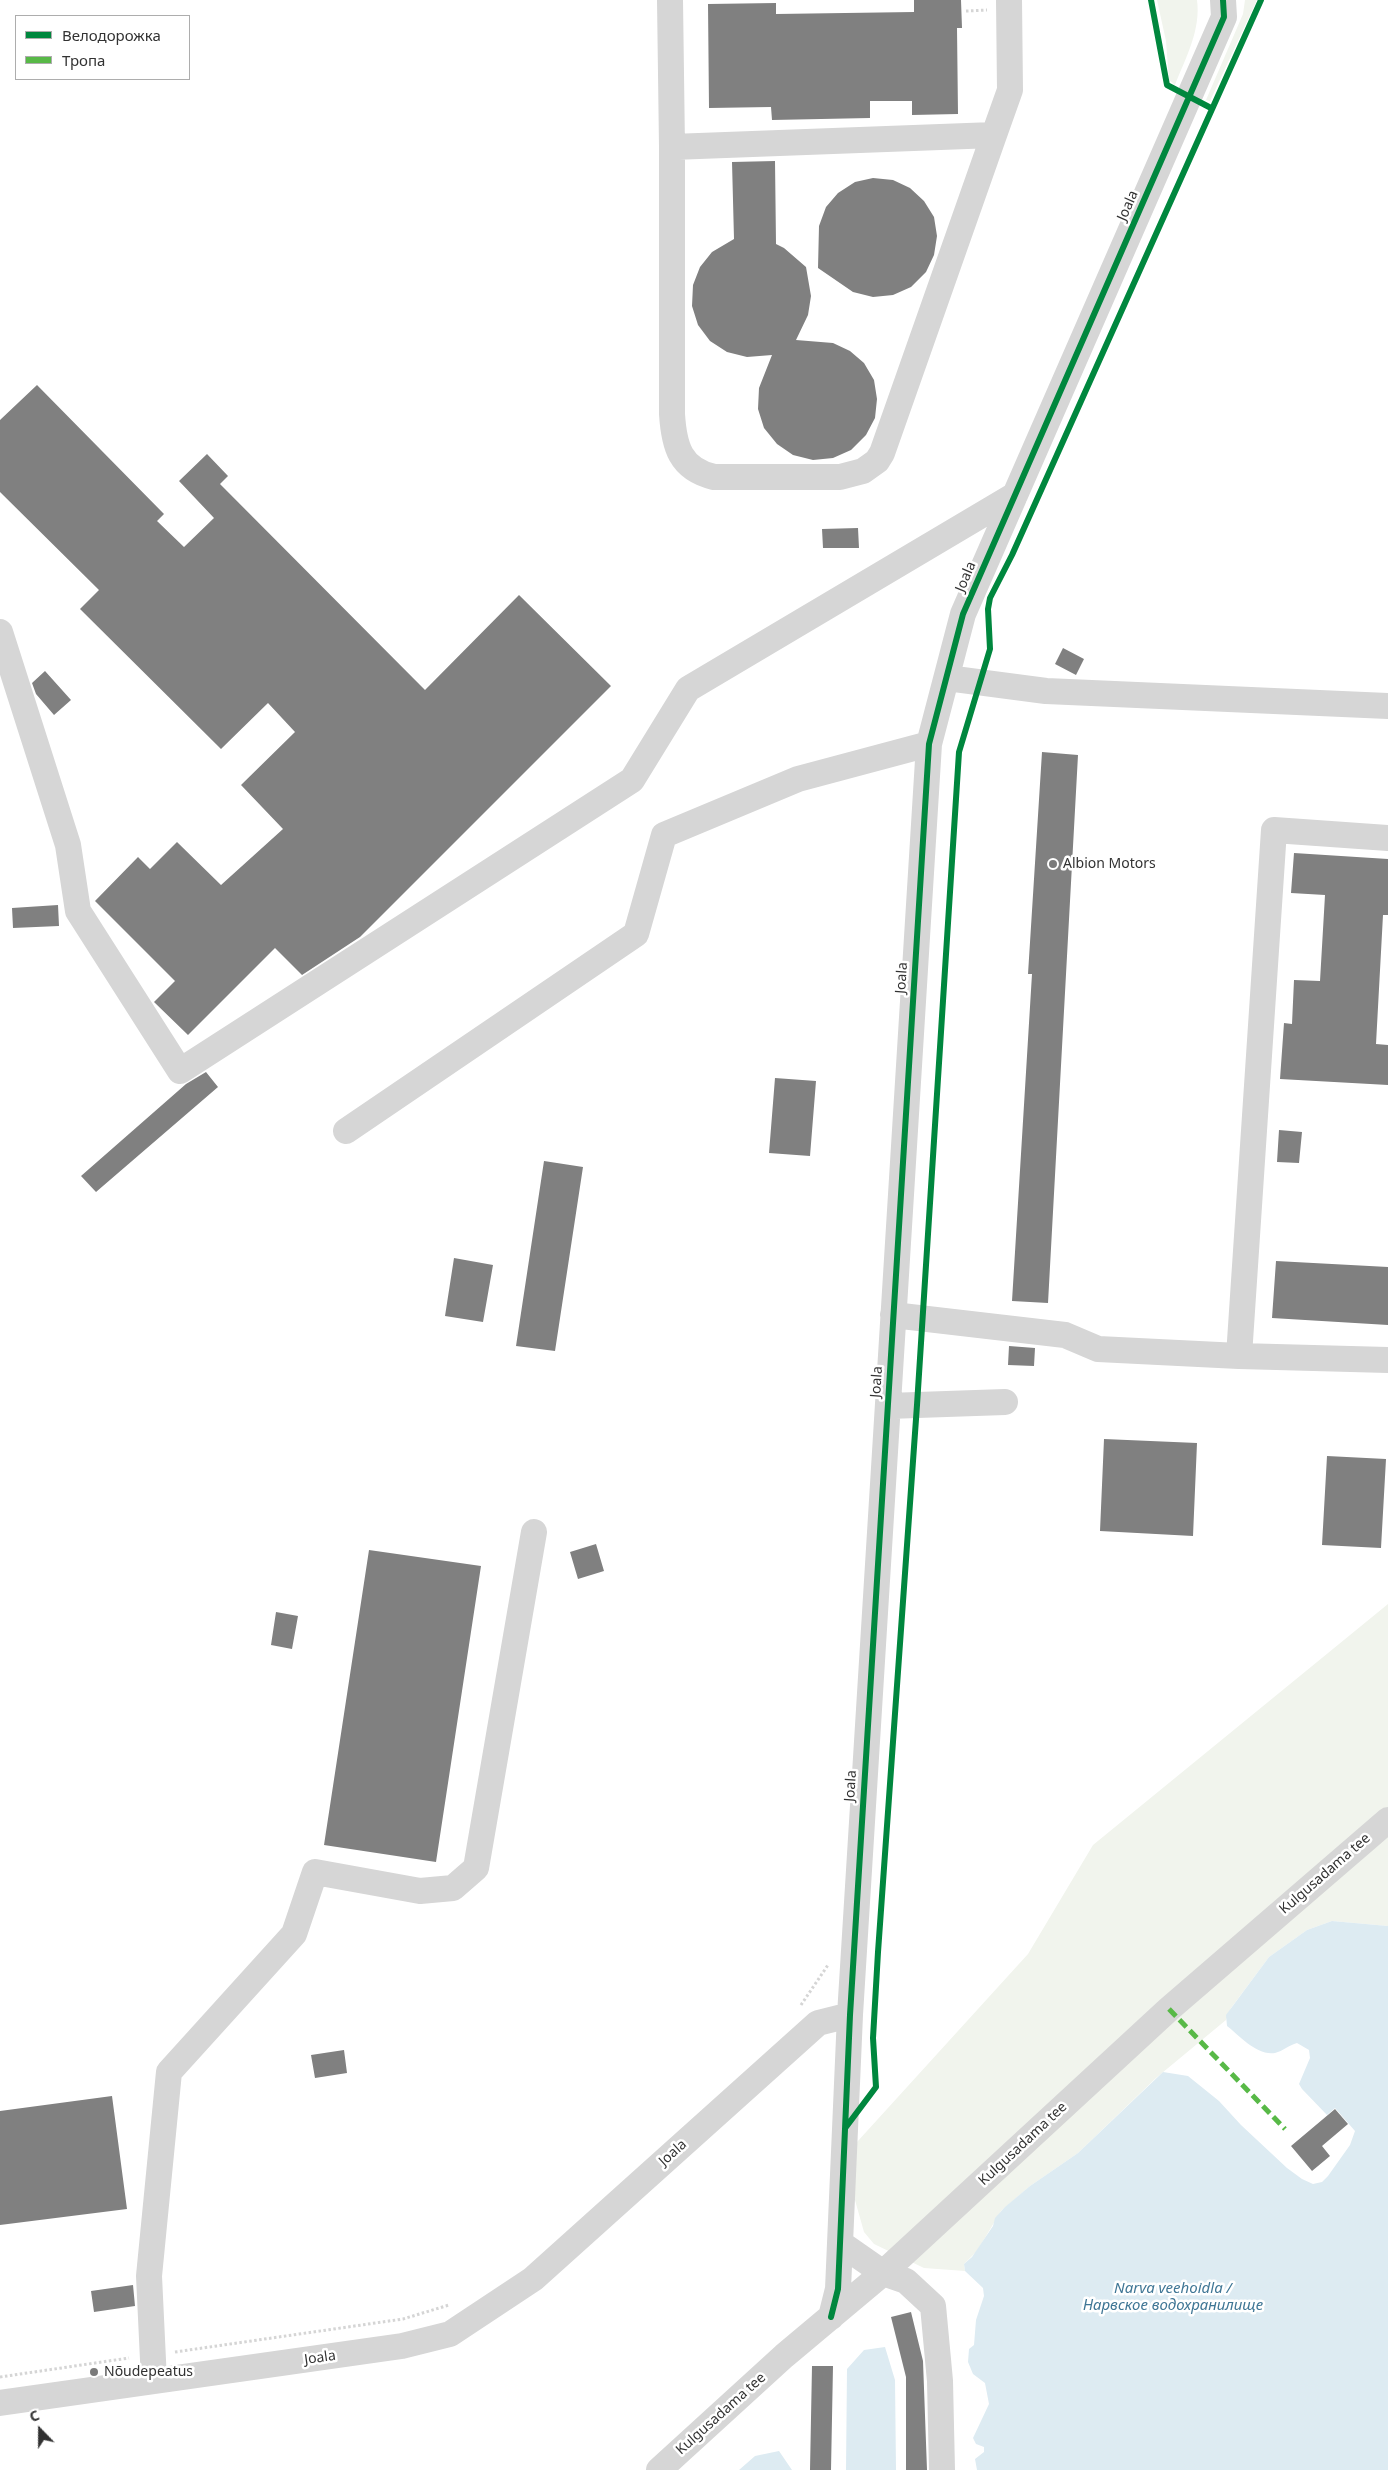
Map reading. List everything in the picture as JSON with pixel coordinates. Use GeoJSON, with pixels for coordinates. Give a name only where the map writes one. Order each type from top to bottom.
{"type":"FeatureCollection","features":[{"type":"Feature","properties":{"kind":"street"},"geometry":{"type":"LineString","coordinates":[[670,0],[673,433],[682,458],[696,471],[714,477],[840,477],[863,471],[877,461],[882,453],[1010,90],[1009,0]]}},
{"type":"Feature","properties":{"kind":"street","name":"Joala"},"geometry":{"type":"LineString","coordinates":[[0,2403],[402,2346],[450,2334],[533,2279],[818,2023],[850,2015],[929,744],[963,614],[1224,17],[1223,0]]}},
{"type":"Feature","properties":{"kind":"street"},"geometry":{"type":"LineString","coordinates":[[672,147],[994,135]]}},
{"type":"Feature","properties":{"kind":"street"},"geometry":{"type":"LineString","coordinates":[[0,632],[68,845],[78,911],[180,1071],[632,780],[688,689],[1015,495]]}},
{"type":"Feature","properties":{"kind":"street"},"geometry":{"type":"LineString","coordinates":[[947,678],[1046,691],[1388,706]]}},
{"type":"Feature","properties":{"kind":"street"},"geometry":{"type":"LineString","coordinates":[[346,1131],[636,934],[664,835],[798,779],[929,744]]}},
{"type":"Feature","properties":{"kind":"street"},"geometry":{"type":"LineString","coordinates":[[1239,1356],[1274,830],[1388,838]]}},
{"type":"Feature","properties":{"kind":"street"},"geometry":{"type":"LineString","coordinates":[[894,1314],[1065,1335],[1098,1349],[1239,1356],[1388,1360]]}},
{"type":"Feature","properties":{"kind":"street"},"geometry":{"type":"LineString","coordinates":[[888,1406],[1005,1402]]}},
{"type":"Feature","properties":{"kind":"street"},"geometry":{"type":"LineString","coordinates":[[154,2381],[149,2276],[169,2072],[294,1934],[316,1872],[420,1891],[453,1888],[476,1868],[534,1532]]}},
{"type":"Feature","properties":{"kind":"street","name":"Kulgusadama tee"},"geometry":{"type":"LineString","coordinates":[[659,2470],[784,2356],[883,2273],[1169,2009],[1388,1820]]}},
{"type":"Feature","properties":{"kind":"street"},"geometry":{"type":"LineString","coordinates":[[831,2317],[838,2289],[850,2015]]}},
{"type":"Feature","properties":{"kind":"street"},"geometry":{"type":"LineString","coordinates":[[840,2243],[883,2273],[906,2281],[933,2306],[940,2381],[942,2470]]}},
{"type":"Feature","properties":{"kind":"path"},"geometry":{"type":"LineString","coordinates":[[797,2009],[808,1997],[838,1950],[854,1951]]}},
{"type":"Feature","properties":{"kind":"path"},"geometry":{"type":"LineString","coordinates":[[0,2377],[403,2319],[433,2311],[456,2302]]}},
{"type":"Feature","properties":{"kind":"shaded area"},"geometry":{"type":"Polygon","coordinates":[[[1157,0],[1197,0],[1198,11],[1195,33],[1175,85],[1169,80],[1166,41],[1157,0]]]}},
{"type":"Feature","properties":{"kind":"shaded area"},"geometry":{"type":"Polygon","coordinates":[[[1245,0],[1257,0],[1210,101],[1206,100],[1243,14],[1245,0]]]}},
{"type":"Feature","properties":{"kind":"shaded area"},"geometry":{"type":"Polygon","coordinates":[[[1388,1604],[1388,1926],[1332,1921],[1307,1930],[1269,1957],[1231,2008],[1226,2020],[1156,2078],[1078,2153],[1030,2186],[1001,2211],[977,2251],[964,2264],[965,2271],[924,2268],[874,2244],[864,2232],[853,2193],[857,2142],[1028,1954],[1093,1845],[1388,1604]]]}},
{"type":"Feature","properties":{"kind":"water","name":"Narva veehoidla / Нарвское водохранилище"},"geometry":{"type":"Polygon","coordinates":[[[1332,1921],[1388,1926],[1388,2470],[977,2470],[975,2459],[984,2452],[984,2447],[976,2444],[973,2438],[989,2404],[985,2383],[973,2374],[968,2362],[969,2349],[974,2345],[976,2320],[984,2296],[983,2288],[965,2271],[964,2264],[972,2257],[993,2226],[995,2218],[1005,2207],[1030,2186],[1078,2153],[1163,2072],[1188,2076],[1219,2101],[1241,2125],[1287,2168],[1302,2179],[1313,2184],[1322,2182],[1328,2176],[1350,2145],[1355,2131],[1335,2108],[1327,2115],[1299,2084],[1310,2058],[1309,2050],[1297,2043],[1275,2053],[1262,2051],[1249,2044],[1227,2026],[1226,2015],[1269,1957],[1307,1930],[1332,1921]]]}},
{"type":"Feature","properties":{"kind":"water"},"geometry":{"type":"Polygon","coordinates":[[[885,2347],[895,2380],[896,2470],[846,2470],[847,2369],[864,2350],[885,2347]]]}},
{"type":"Feature","properties":{"kind":"water"},"geometry":{"type":"Polygon","coordinates":[[[779,2451],[792,2470],[739,2470],[755,2456],[779,2451]]]}},
{"type":"Feature","properties":{"kind":"building"},"geometry":{"type":"Polygon","coordinates":[[[914,0],[961,0],[962,28],[957,28],[958,114],[912,115],[912,101],[870,101],[870,118],[772,120],[771,107],[709,108],[708,4],[776,3],[776,14],[914,12],[914,0]]]}},
{"type":"Feature","properties":{"kind":"building"},"geometry":{"type":"Polygon","coordinates":[[[775,161],[776,244],[784,248],[806,267],[811,296],[808,315],[796,340],[833,343],[850,351],[864,363],[874,380],[877,399],[875,418],[866,435],[851,450],[833,458],[813,460],[793,455],[777,444],[764,428],[758,409],[759,388],[772,355],[747,357],[727,352],[710,341],[698,325],[692,306],[693,285],[700,267],[712,252],[734,239],[732,162],[775,161]]]}},
{"type":"Feature","properties":{"kind":"building"},"geometry":{"type":"Polygon","coordinates":[[[873,178],[893,180],[910,188],[924,201],[934,217],[937,236],[934,255],[926,272],[911,287],[893,295],[873,297],[853,292],[818,268],[819,226],[826,207],[838,193],[855,182],[873,178]]]}},
{"type":"Feature","properties":{"kind":"building"},"geometry":{"type":"Polygon","coordinates":[[[37,385],[164,514],[157,521],[184,547],[214,518],[179,481],[207,454],[228,476],[220,484],[425,690],[519,595],[611,686],[360,937],[302,975],[275,948],[188,1035],[154,1002],[175,981],[95,901],[138,857],[150,869],[177,842],[221,885],[283,829],[241,785],[295,732],[268,703],[221,749],[80,609],[99,590],[0,492],[0,420],[37,385]]]}},
{"type":"Feature","properties":{"kind":"building"},"geometry":{"type":"Polygon","coordinates":[[[858,528],[859,548],[823,548],[822,529],[858,528]]]}},
{"type":"Feature","properties":{"kind":"building"},"geometry":{"type":"Polygon","coordinates":[[[1063,648],[1084,659],[1076,675],[1055,664],[1063,648]]]}},
{"type":"Feature","properties":{"kind":"building"},"geometry":{"type":"Polygon","coordinates":[[[45,671],[71,700],[54,715],[36,694],[32,683],[45,671]]]}},
{"type":"Feature","properties":{"kind":"building"},"geometry":{"type":"Polygon","coordinates":[[[1042,752],[1078,755],[1048,1303],[1012,1301],[1032,974],[1028,974],[1042,752]]]}},
{"type":"Feature","properties":{"kind":"building"},"geometry":{"type":"Polygon","coordinates":[[[1294,853],[1388,859],[1388,915],[1383,915],[1376,1044],[1388,1045],[1388,1085],[1280,1079],[1284,1023],[1292,1024],[1294,980],[1320,981],[1325,895],[1291,893],[1294,853]]]}},
{"type":"Feature","properties":{"kind":"building"},"geometry":{"type":"Polygon","coordinates":[[[58,905],[59,926],[13,928],[12,908],[58,905]]]}},
{"type":"Feature","properties":{"kind":"building"},"geometry":{"type":"Polygon","coordinates":[[[206,1072],[218,1087],[96,1192],[81,1176],[186,1084],[206,1072]]]}},
{"type":"Feature","properties":{"kind":"building"},"geometry":{"type":"Polygon","coordinates":[[[775,1078],[816,1081],[810,1156],[769,1153],[775,1078]]]}},
{"type":"Feature","properties":{"kind":"building"},"geometry":{"type":"Polygon","coordinates":[[[1279,1130],[1302,1132],[1299,1163],[1277,1162],[1279,1130]]]}},
{"type":"Feature","properties":{"kind":"building"},"geometry":{"type":"Polygon","coordinates":[[[544,1161],[583,1167],[555,1351],[516,1346],[544,1161]]]}},
{"type":"Feature","properties":{"kind":"building"},"geometry":{"type":"Polygon","coordinates":[[[454,1258],[493,1265],[483,1322],[445,1316],[454,1258]]]}},
{"type":"Feature","properties":{"kind":"building"},"geometry":{"type":"Polygon","coordinates":[[[1276,1261],[1388,1267],[1388,1325],[1272,1318],[1276,1261]]]}},
{"type":"Feature","properties":{"kind":"building"},"geometry":{"type":"Polygon","coordinates":[[[1009,1346],[1035,1348],[1034,1366],[1008,1365],[1009,1346]]]}},
{"type":"Feature","properties":{"kind":"building"},"geometry":{"type":"Polygon","coordinates":[[[1104,1439],[1197,1443],[1193,1536],[1100,1531],[1104,1439]]]}},
{"type":"Feature","properties":{"kind":"building"},"geometry":{"type":"Polygon","coordinates":[[[1327,1456],[1386,1459],[1381,1548],[1322,1545],[1327,1456]]]}},
{"type":"Feature","properties":{"kind":"building"},"geometry":{"type":"Polygon","coordinates":[[[596,1544],[604,1571],[578,1579],[570,1552],[596,1544]]]}},
{"type":"Feature","properties":{"kind":"building"},"geometry":{"type":"Polygon","coordinates":[[[369,1550],[481,1566],[436,1862],[324,1845],[369,1550]]]}},
{"type":"Feature","properties":{"kind":"building"},"geometry":{"type":"Polygon","coordinates":[[[276,1612],[298,1616],[292,1649],[271,1645],[276,1612]]]}},
{"type":"Feature","properties":{"kind":"building"},"geometry":{"type":"Polygon","coordinates":[[[344,2050],[347,2073],[315,2078],[311,2055],[344,2050]]]}},
{"type":"Feature","properties":{"kind":"building"},"geometry":{"type":"Polygon","coordinates":[[[112,2096],[127,2209],[0,2225],[0,2111],[112,2096]]]}},
{"type":"Feature","properties":{"kind":"building"},"geometry":{"type":"Polygon","coordinates":[[[1335,2109],[1348,2124],[1322,2146],[1330,2156],[1312,2171],[1291,2146],[1335,2109]]]}},
{"type":"Feature","properties":{"kind":"building"},"geometry":{"type":"Polygon","coordinates":[[[133,2285],[135,2306],[94,2312],[91,2291],[133,2285]]]}},
{"type":"Feature","properties":{"kind":"building"},"geometry":{"type":"Polygon","coordinates":[[[911,2312],[923,2361],[927,2470],[906,2470],[906,2377],[891,2317],[911,2312]]]}},
{"type":"Feature","properties":{"kind":"building"},"geometry":{"type":"Polygon","coordinates":[[[812,2366],[833,2366],[831,2470],[810,2470],[812,2366]]]}},
{"type":"Feature","properties":{"kind":"marked path"},"geometry":{"type":"LineString","coordinates":[[1169,2009],[1285,2129]]}},
{"type":"Feature","properties":{"kind":"cycle path"},"geometry":{"type":"LineString","coordinates":[[1151,0],[1167,85],[1211,108]]}},
{"type":"Feature","properties":{"kind":"cycle path"},"geometry":{"type":"LineString","coordinates":[[831,2317],[838,2289],[850,2015],[929,744],[963,614],[1224,17],[1223,0]]}},
{"type":"Feature","properties":{"kind":"cycle path"},"geometry":{"type":"LineString","coordinates":[[846,2127],[876,2087],[873,2038],[878,1952],[917,1405],[959,752],[990,649],[988,609],[990,598],[1012,555],[1261,0]]}},
{"type":"Feature","properties":{"kind":"place","name":"Albion Motors"},"geometry":{"type":"Point","coordinates":[1053,864]}},
{"type":"Feature","properties":{"kind":"place","name":"Nõudepeatus"},"geometry":{"type":"Point","coordinates":[94,2372]}}]}
